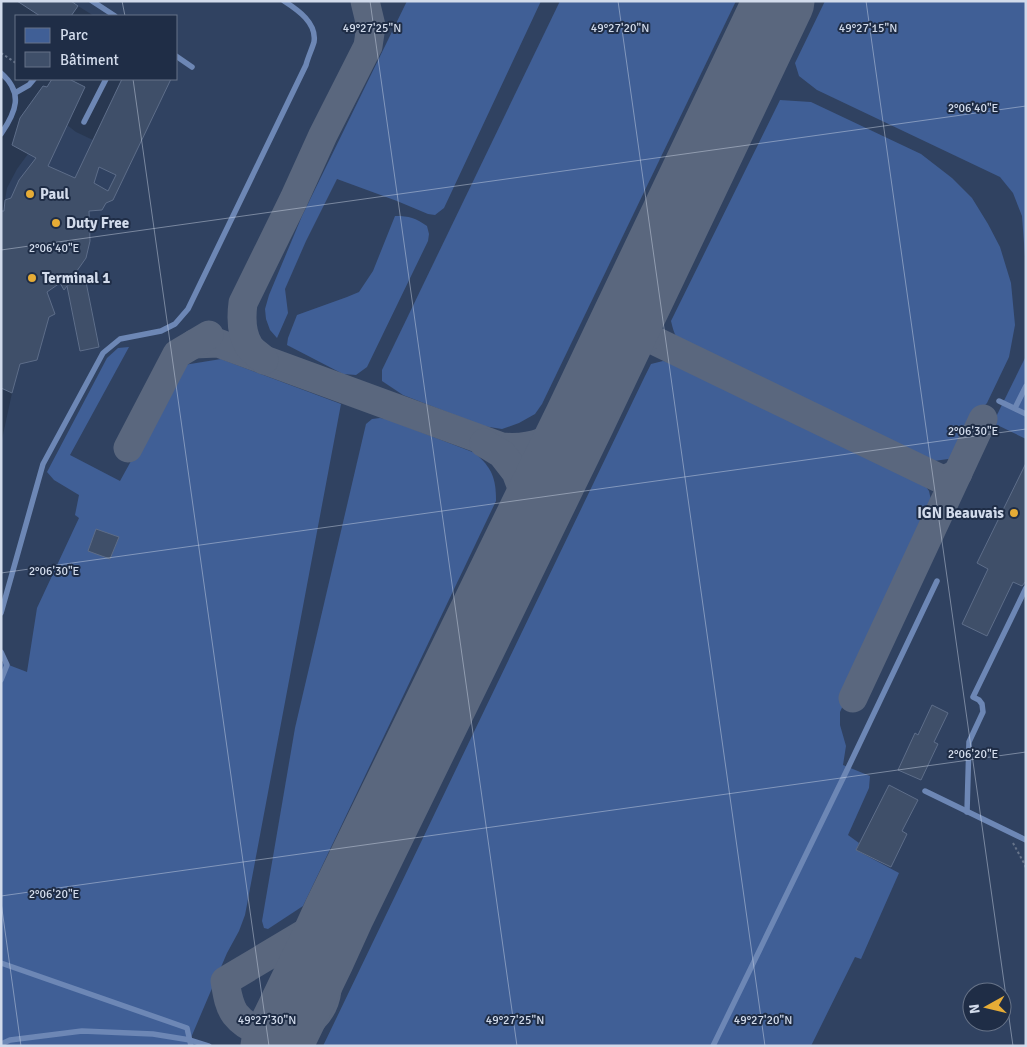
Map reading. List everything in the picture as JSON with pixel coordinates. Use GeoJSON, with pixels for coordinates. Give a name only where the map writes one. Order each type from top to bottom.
{"type":"FeatureCollection","features":[{"type":"Feature","properties":{"kind":"lane"},"geometry":{"type":"LineString","coordinates":[[92,1],[113,15]]}},
{"type":"Feature","properties":{"kind":"lane"},"geometry":{"type":"LineString","coordinates":[[1,613],[43,464],[104,353],[120,339],[161,331],[175,324],[188,309],[306,65],[314,41],[313,30],[307,20],[297,10],[284,1]]}},
{"type":"Feature","properties":{"kind":"lane"},"geometry":{"type":"LineString","coordinates":[[178,57],[192,67]]}},
{"type":"Feature","properties":{"kind":"lane"},"geometry":{"type":"LineString","coordinates":[[1,73],[10,82],[15,93],[12,118],[1,134]]}},
{"type":"Feature","properties":{"kind":"lane"},"geometry":{"type":"LineString","coordinates":[[15,93],[29,85],[33,80]]}},
{"type":"Feature","properties":{"kind":"lane"},"geometry":{"type":"LineString","coordinates":[[84,122],[105,80]]}},
{"type":"Feature","properties":{"kind":"lane"},"geometry":{"type":"LineString","coordinates":[[1015,408],[1026,386]]}},
{"type":"Feature","properties":{"kind":"lane"},"geometry":{"type":"LineString","coordinates":[[998,401],[1026,414]]}},
{"type":"Feature","properties":{"kind":"lane"},"geometry":{"type":"LineString","coordinates":[[713,1046],[937,581]]}},
{"type":"Feature","properties":{"kind":"lane"},"geometry":{"type":"LineString","coordinates":[[967,812],[968,742],[983,712],[982,704],[973,697],[1026,588]]}},
{"type":"Feature","properties":{"kind":"lane"},"geometry":{"type":"LineString","coordinates":[[1,652],[6,665],[1,680]]}},
{"type":"Feature","properties":{"kind":"lane"},"geometry":{"type":"LineString","coordinates":[[924,791],[1026,840]]}},
{"type":"Feature","properties":{"kind":"lane"},"geometry":{"type":"LineString","coordinates":[[1,963],[187,1028],[191,1043]]}},
{"type":"Feature","properties":{"kind":"lane"},"geometry":{"type":"LineString","coordinates":[[1,1044],[10,1040],[82,1031],[153,1034],[209,1046]]}},
{"type":"Feature","properties":{"kind":"path"},"geometry":{"type":"LineString","coordinates":[[1,53],[15,62]]}},
{"type":"Feature","properties":{"kind":"path"},"geometry":{"type":"LineString","coordinates":[[1007,831],[1025,864],[1026,870]]}},
{"type":"Feature","properties":{"kind":"shaded area"},"geometry":{"type":"Polygon","coordinates":[[[17,1],[1026,1],[1026,1046],[1,1046],[1,444],[12,393],[1,388],[5,200],[7,188],[17,169],[33,147],[61,124],[67,125],[76,132],[93,140],[122,80],[178,80],[178,15],[92,15],[78,6],[72,15],[38,15],[17,1]]]}},
{"type":"Feature","properties":{"kind":"green space"},"geometry":{"type":"Polygon","coordinates":[[[407,1],[541,1],[444,208],[435,215],[428,214],[337,179],[306,241],[285,289],[288,313],[277,338],[270,330],[266,319],[265,309],[269,295],[302,216],[407,1]]]}},
{"type":"Feature","properties":{"kind":"green space"},"geometry":{"type":"Polygon","coordinates":[[[560,1],[736,1],[542,404],[535,414],[519,423],[502,429],[483,426],[403,395],[382,381],[382,370],[560,1]]]}},
{"type":"Feature","properties":{"kind":"green space"},"geometry":{"type":"Polygon","coordinates":[[[825,1],[1026,1],[1026,270],[1022,216],[1013,193],[1000,177],[817,90],[799,76],[795,63],[825,1]]]}},
{"type":"Feature","properties":{"kind":"green space"},"geometry":{"type":"Polygon","coordinates":[[[780,100],[811,102],[921,154],[952,178],[972,198],[1000,247],[1011,283],[1015,325],[1009,357],[987,403],[976,415],[955,458],[934,461],[910,454],[698,354],[683,344],[675,334],[671,321],[780,100]]]}},
{"type":"Feature","properties":{"kind":"green space"},"geometry":{"type":"Polygon","coordinates":[[[395,216],[412,218],[427,226],[428,241],[367,367],[356,375],[343,374],[287,345],[297,315],[359,292],[373,271],[395,216]]]}},
{"type":"Feature","properties":{"kind":"green space"},"geometry":{"type":"Polygon","coordinates":[[[129,347],[70,455],[120,481],[184,365],[221,359],[341,404],[245,915],[190,1040],[200,1046],[1,1046],[1,662],[27,672],[37,608],[79,518],[75,515],[79,495],[54,480],[47,472],[107,358],[118,348],[129,347]]]}},
{"type":"Feature","properties":{"kind":"green space"},"geometry":{"type":"Polygon","coordinates":[[[1026,356],[1026,439],[993,423],[1026,356]]]}},
{"type":"Feature","properties":{"kind":"green space"},"geometry":{"type":"Polygon","coordinates":[[[663,361],[682,364],[898,467],[922,481],[929,491],[932,504],[909,562],[840,712],[840,725],[846,746],[843,765],[870,776],[869,788],[848,835],[859,843],[856,850],[899,873],[861,959],[855,957],[811,1046],[323,1046],[645,376],[651,364],[663,361]]]}},
{"type":"Feature","properties":{"kind":"green space"},"geometry":{"type":"Polygon","coordinates":[[[380,418],[475,453],[492,474],[496,501],[303,906],[268,929],[264,928],[262,921],[295,728],[366,424],[372,419],[380,418]]]}},
{"type":"Feature","properties":{"kind":"building"},"geometry":{"type":"Polygon","coordinates":[[[17,1],[71,1],[78,6],[72,15],[38,15],[17,1]]]}},
{"type":"Feature","properties":{"kind":"building"},"geometry":{"type":"Polygon","coordinates":[[[51,80],[71,80],[85,87],[48,166],[75,178],[122,80],[171,80],[113,200],[106,203],[102,210],[89,211],[90,241],[86,258],[67,285],[86,282],[99,347],[80,351],[67,286],[64,290],[60,283],[47,292],[55,314],[49,317],[37,360],[20,364],[12,393],[1,388],[1,211],[4,211],[5,200],[11,198],[19,180],[36,158],[12,145],[20,118],[43,86],[47,87],[51,80]],[[99,167],[94,183],[108,191],[116,175],[99,167]]]}},
{"type":"Feature","properties":{"kind":"building","name":"IGN Beauvais"},"geometry":{"type":"Polygon","coordinates":[[[1026,463],[1026,581],[1022,586],[1013,582],[987,636],[962,624],[988,569],[977,563],[1026,463]]]}},
{"type":"Feature","properties":{"kind":"building"},"geometry":{"type":"Polygon","coordinates":[[[96,529],[119,537],[110,559],[88,551],[96,529]]]}},
{"type":"Feature","properties":{"kind":"building"},"geometry":{"type":"Polygon","coordinates":[[[932,705],[948,713],[934,742],[938,744],[921,780],[898,770],[915,733],[918,735],[932,705]]]}},
{"type":"Feature","properties":{"kind":"building"},"geometry":{"type":"Polygon","coordinates":[[[889,785],[918,800],[902,831],[907,834],[891,867],[856,850],[889,785]]]}},
{"type":"Feature","properties":{"kind":"taxiway"},"geometry":{"type":"LineString","coordinates":[[264,360],[250,348],[244,336],[242,320],[243,303],[323,135],[368,46],[371,26],[365,1]]}},
{"type":"Feature","properties":{"kind":"taxiway"},"geometry":{"type":"LineString","coordinates":[[634,307],[639,327],[647,337],[943,480],[958,473]]}},
{"type":"Feature","properties":{"kind":"taxiway"},"geometry":{"type":"LineString","coordinates":[[128,448],[177,354],[209,335]]}},
{"type":"Feature","properties":{"kind":"taxiway"},"geometry":{"type":"LineString","coordinates":[[616,343],[635,337],[647,337]]}},
{"type":"Feature","properties":{"kind":"taxiway"},"geometry":{"type":"LineString","coordinates":[[194,344],[218,343],[502,447],[525,447],[543,442],[579,421]]}},
{"type":"Feature","properties":{"kind":"taxiway"},"geometry":{"type":"LineString","coordinates":[[853,698],[983,419]]}},
{"type":"Feature","properties":{"kind":"taxiway"},"geometry":{"type":"LineString","coordinates":[[484,443],[502,454],[516,472],[524,493],[523,537]]}},
{"type":"Feature","properties":{"kind":"taxiway"},"geometry":{"type":"LineString","coordinates":[[319,957],[327,977],[327,990],[322,1006],[314,1018],[302,1027],[288,1032],[260,1031],[246,1024],[235,1014],[229,1002],[225,981],[339,913]]}},
{"type":"Feature","properties":{"kind":"runway"},"geometry":{"type":"LineString","coordinates":[[276,1046],[579,421],[779,1]]}},
{"type":"Feature","properties":{"kind":"place","name":"Paul"},"geometry":{"type":"Point","coordinates":[30,194]}},
{"type":"Feature","properties":{"kind":"place","name":"Duty Free"},"geometry":{"type":"Point","coordinates":[56,223]}},
{"type":"Feature","properties":{"kind":"place","name":"Terminal 1"},"geometry":{"type":"Point","coordinates":[32,278]}},
{"type":"Feature","properties":{"kind":"place","name":"IGN Beauvais"},"geometry":{"type":"Point","coordinates":[1014,513]}}]}
